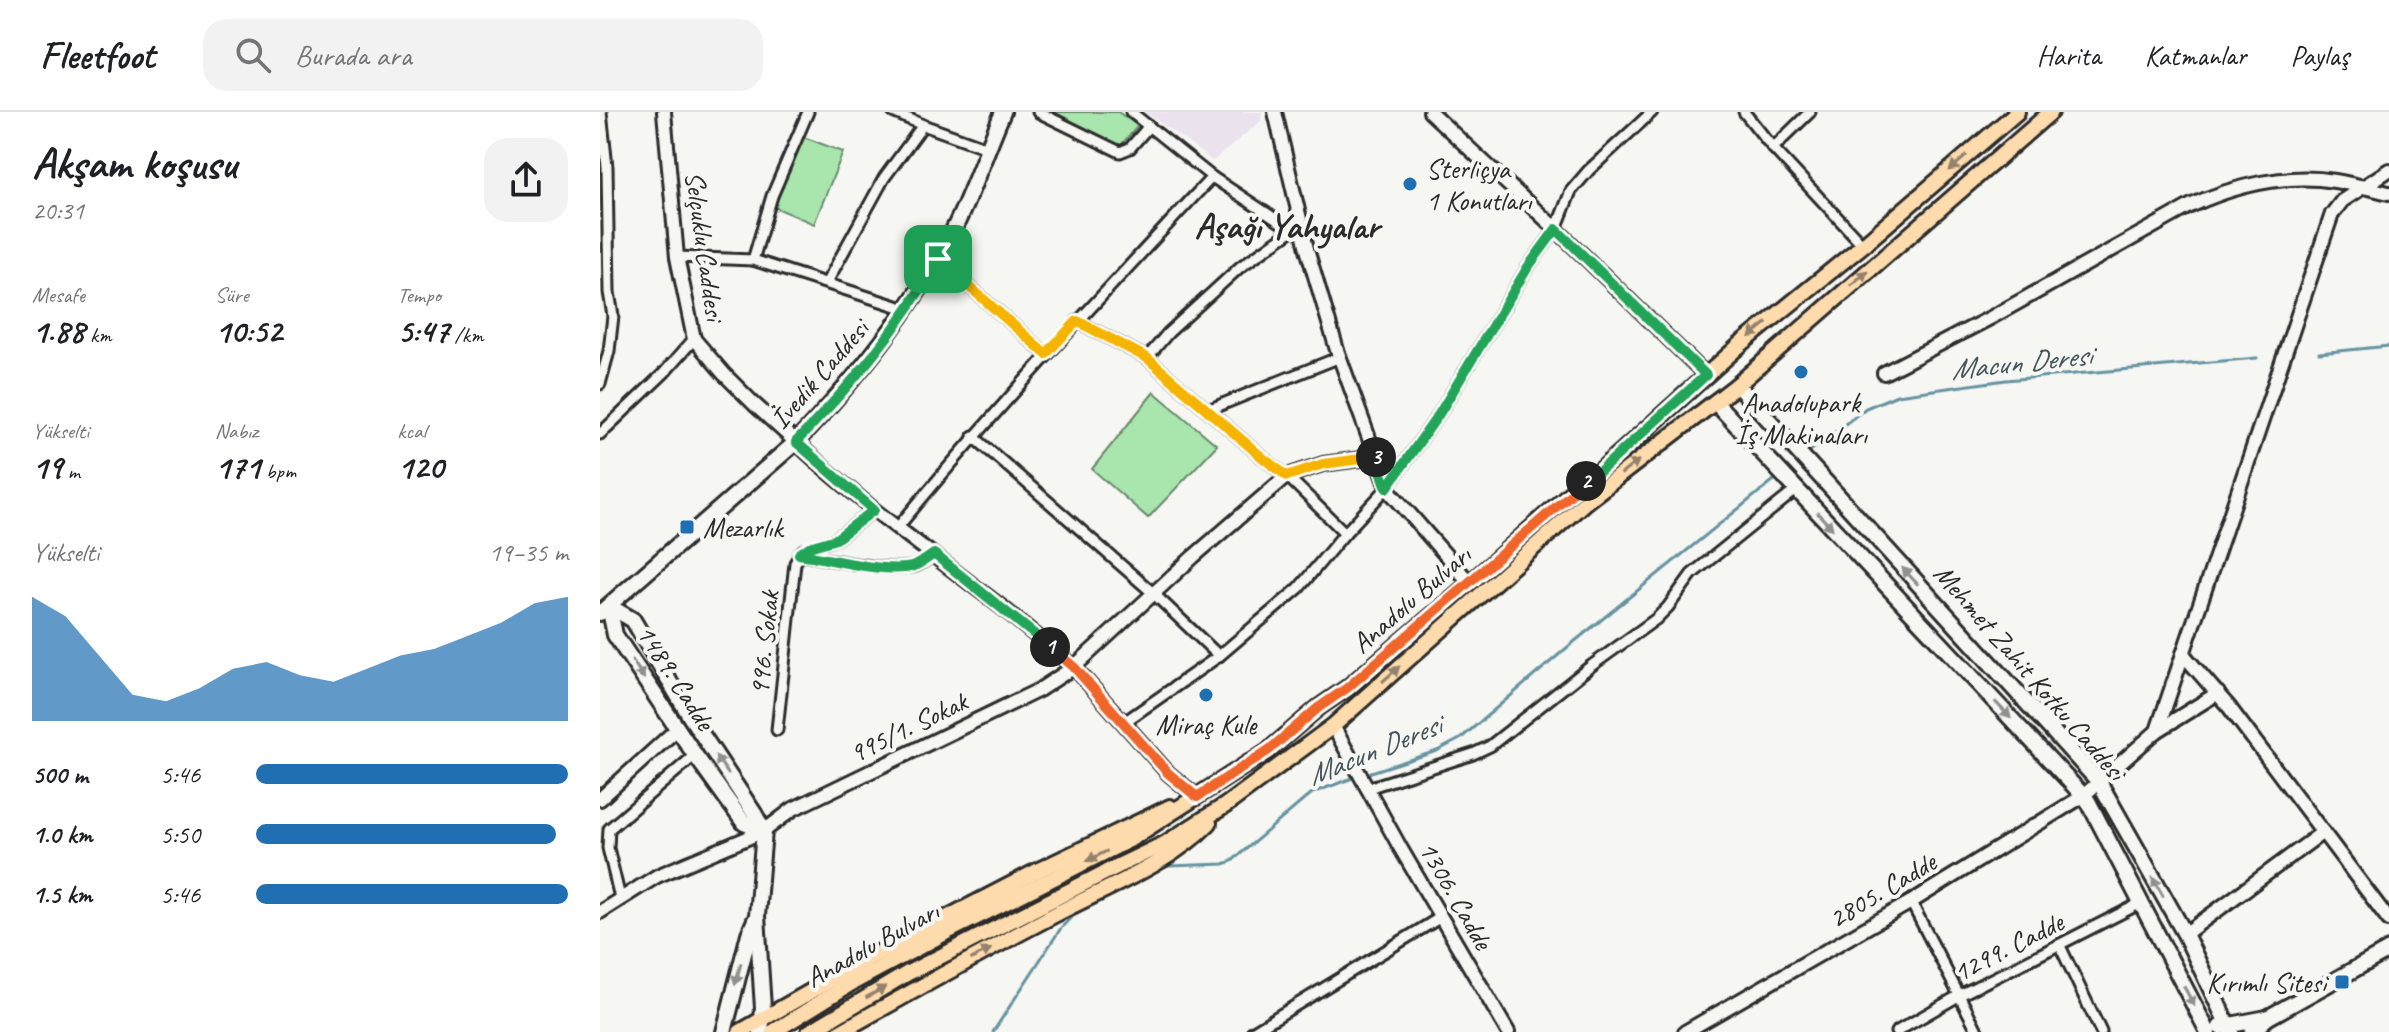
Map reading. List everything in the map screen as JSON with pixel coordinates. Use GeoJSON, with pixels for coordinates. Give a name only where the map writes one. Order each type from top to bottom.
{"type":"FeatureCollection","features":[{"type":"Feature","properties":{"kind":"main road","name":"İvedik Caddesi"},"geometry":{"type":"LineString","coordinates":[[603,607],[796,442],[853,380],[906,309],[938,259],[1003,112]]}},
{"type":"Feature","properties":{"kind":"main road","name":"Anadolu Bulvarı"},"geometry":{"type":"LineString","coordinates":[[773,1032],[801,1013],[945,933],[1129,840],[1269,750],[1347,688],[1740,345],[1863,245],[2017,112]]}},
{"type":"Feature","properties":{"kind":"main road","name":"Anadolu Bulvarı"},"geometry":{"type":"LineString","coordinates":[[809,1032],[908,973],[1166,843],[1226,805],[1333,726],[1585,502],[1737,385],[2051,112]]}},
{"type":"Feature","properties":{"kind":"main road","name":"Mehmet Zahit Kotku Caddesi"},"geometry":{"type":"LineString","coordinates":[[1737,385],[2099,782],[2185,934],[2228,1028]]}},
{"type":"Feature","properties":{"kind":"main road","name":"Mehmet Zahit Kotku Caddesi"},"geometry":{"type":"LineString","coordinates":[[1715,402],[2088,801],[2207,1032]]}},
{"type":"Feature","properties":{"kind":"main road","name":"1489. Cadde"},"geometry":{"type":"LineString","coordinates":[[603,607],[633,620],[691,718],[764,831]]}},
{"type":"Feature","properties":{"kind":"main road","name":"1489. Cadde"},"geometry":{"type":"LineString","coordinates":[[603,607],[615,635],[695,755],[744,823],[764,831]]}},
{"type":"Feature","properties":{"kind":"main road"},"geometry":{"type":"LineString","coordinates":[[677,729],[691,718]]}},
{"type":"Feature","properties":{"kind":"main road"},"geometry":{"type":"LineString","coordinates":[[740,1032],[761,1026],[871,957],[1043,868],[1153,813],[1197,797]]}},
{"type":"Feature","properties":{"kind":"main road"},"geometry":{"type":"LineString","coordinates":[[840,1032],[965,962],[1165,858],[1195,837],[1226,805]]}},
{"type":"Feature","properties":{"kind":"main road"},"geometry":{"type":"LineString","coordinates":[[761,1026],[763,1008],[757,916],[764,831]]}},
{"type":"Feature","properties":{"kind":"main road"},"geometry":{"type":"LineString","coordinates":[[724,1032],[749,934],[757,916]]}},
{"type":"Feature","properties":{"kind":"main road"},"geometry":{"type":"LineString","coordinates":[[2252,1032],[2267,1018],[2389,950]]}},
{"type":"Feature","properties":{"kind":"main road"},"geometry":{"type":"LineString","coordinates":[[2207,1032],[2267,1018]]}},
{"type":"Feature","properties":{"kind":"street"},"geometry":{"type":"LineString","coordinates":[[600,384],[609,351],[613,316],[609,292],[607,167],[601,112]]}},
{"type":"Feature","properties":{"kind":"street","name":"Selçuklu Caddesi"},"geometry":{"type":"LineString","coordinates":[[664,112],[677,257],[694,339],[724,374],[874,510],[934,554],[1074,667],[1168,773],[1197,797]]}},
{"type":"Feature","properties":{"kind":"street"},"geometry":{"type":"LineString","coordinates":[[753,260],[772,196],[808,112]]}},
{"type":"Feature","properties":{"kind":"street"},"geometry":{"type":"LineString","coordinates":[[893,112],[987,148]]}},
{"type":"Feature","properties":{"kind":"street"},"geometry":{"type":"LineString","coordinates":[[1038,112],[1120,152],[1130,148],[1149,126]]}},
{"type":"Feature","properties":{"kind":"street"},"geometry":{"type":"LineString","coordinates":[[1131,112],[1212,177],[1297,227]]}},
{"type":"Feature","properties":{"kind":"street"},"geometry":{"type":"LineString","coordinates":[[1275,112],[1297,227],[1387,488],[1470,583]]}},
{"type":"Feature","properties":{"kind":"street"},"geometry":{"type":"LineString","coordinates":[[1430,112],[1706,375]]}},
{"type":"Feature","properties":{"kind":"street"},"geometry":{"type":"LineString","coordinates":[[1123,723],[1219,656],[1299,588],[1387,488],[1439,414],[1528,267],[1556,229],[1571,191],[1589,170],[1652,112]]}},
{"type":"Feature","properties":{"kind":"street"},"geometry":{"type":"LineString","coordinates":[[1744,112],[1863,245]]}},
{"type":"Feature","properties":{"kind":"street"},"geometry":{"type":"LineString","coordinates":[[1773,148],[1810,112]]}},
{"type":"Feature","properties":{"kind":"street"},"geometry":{"type":"LineString","coordinates":[[827,282],[884,178],[923,125]]}},
{"type":"Feature","properties":{"kind":"street"},"geometry":{"type":"LineString","coordinates":[[2157,731],[2332,214],[2342,201],[2389,170]]}},
{"type":"Feature","properties":{"kind":"street"},"geometry":{"type":"LineString","coordinates":[[898,527],[1046,354],[1212,177]]}},
{"type":"Feature","properties":{"kind":"street"},"geometry":{"type":"LineString","coordinates":[[1884,373],[2213,195],[2239,187],[2298,179],[2332,180],[2389,193]]}},
{"type":"Feature","properties":{"kind":"street"},"geometry":{"type":"LineString","coordinates":[[1147,358],[1168,333],[1240,267],[1297,227]]}},
{"type":"Feature","properties":{"kind":"street"},"geometry":{"type":"LineString","coordinates":[[677,257],[753,260],[906,309]]}},
{"type":"Feature","properties":{"kind":"street"},"geometry":{"type":"LineString","coordinates":[[938,259],[1046,354]]}},
{"type":"Feature","properties":{"kind":"street"},"geometry":{"type":"LineString","coordinates":[[1077,321],[1147,358],[1287,476],[1345,533]]}},
{"type":"Feature","properties":{"kind":"street"},"geometry":{"type":"LineString","coordinates":[[600,434],[664,373],[694,339]]}},
{"type":"Feature","properties":{"kind":"street"},"geometry":{"type":"LineString","coordinates":[[1208,410],[1340,357]]}},
{"type":"Feature","properties":{"kind":"street"},"geometry":{"type":"LineString","coordinates":[[973,436],[1153,593],[1219,656]]}},
{"type":"Feature","properties":{"kind":"street"},"geometry":{"type":"LineString","coordinates":[[1287,476],[1323,464],[1376,457]]}},
{"type":"Feature","properties":{"kind":"street","name":"995/1. Sokak"},"geometry":{"type":"LineString","coordinates":[[600,912],[657,876],[764,831],[793,809],[1027,696],[1074,667],[1287,476]]}},
{"type":"Feature","properties":{"kind":"street"},"geometry":{"type":"LineString","coordinates":[[1364,780],[1473,754],[1490,746],[1656,619],[1692,574],[1796,490]]}},
{"type":"Feature","properties":{"kind":"street","name":"996. Sokak"},"geometry":{"type":"LineString","coordinates":[[777,730],[795,563],[799,554],[809,547],[836,539],[874,510]]}},
{"type":"Feature","properties":{"kind":"street"},"geometry":{"type":"LineString","coordinates":[[799,554],[906,568],[934,554]]}},
{"type":"Feature","properties":{"kind":"street"},"geometry":{"type":"LineString","coordinates":[[2183,654],[2218,693],[2389,920]]}},
{"type":"Feature","properties":{"kind":"street","name":"2805. Cadde"},"geometry":{"type":"LineString","coordinates":[[1685,1032],[1911,902],[2083,796],[2157,731],[2218,693]]}},
{"type":"Feature","properties":{"kind":"street","name":"1306. Cadde"},"geometry":{"type":"LineString","coordinates":[[1333,726],[1508,1032]]}},
{"type":"Feature","properties":{"kind":"street"},"geometry":{"type":"LineString","coordinates":[[600,799],[677,729]]}},
{"type":"Feature","properties":{"kind":"street"},"geometry":{"type":"LineString","coordinates":[[620,898],[608,848],[609,829],[695,755]]}},
{"type":"Feature","properties":{"kind":"street"},"geometry":{"type":"LineString","coordinates":[[2185,934],[2323,832]]}},
{"type":"Feature","properties":{"kind":"street"},"geometry":{"type":"LineString","coordinates":[[1911,902],[1978,1032]]}},
{"type":"Feature","properties":{"kind":"street","name":"1299. Cadde"},"geometry":{"type":"LineString","coordinates":[[1896,1032],[1960,995],[2141,903]]}},
{"type":"Feature","properties":{"kind":"street"},"geometry":{"type":"LineString","coordinates":[[1252,1032],[1441,917]]}},
{"type":"Feature","properties":{"kind":"street"},"geometry":{"type":"LineString","coordinates":[[2060,946],[2101,1032]]}},
{"type":"Feature","properties":{"kind":"shaded area"},"geometry":{"type":"Polygon","coordinates":[[[1145,112],[1262,112],[1261,121],[1213,161],[1145,112]]]}},
{"type":"Feature","properties":{"kind":"green space"},"geometry":{"type":"Polygon","coordinates":[[[1054,112],[1118,112],[1138,126],[1120,146],[1054,112]]]}},
{"type":"Feature","properties":{"kind":"green space"},"geometry":{"type":"Polygon","coordinates":[[[801,136],[843,152],[814,224],[774,207],[801,136]]]}},
{"type":"Feature","properties":{"kind":"green space"},"geometry":{"type":"Polygon","coordinates":[[[1154,392],[1217,445],[1148,518],[1092,469],[1154,392]]]}},
{"type":"Feature","properties":{"kind":"waterway","name":"Macun Deresi"},"geometry":{"type":"LineString","coordinates":[[2319,353],[2389,346]]}},
{"type":"Feature","properties":{"kind":"waterway","name":"Macun Deresi"},"geometry":{"type":"LineString","coordinates":[[1806,454],[1866,408],[1897,395],[2006,380],[2257,358]]}},
{"type":"Feature","properties":{"kind":"waterway","name":"Macun Deresi"},"geometry":{"type":"LineString","coordinates":[[1365,774],[1437,751],[1460,739],[1774,480]]}},
{"type":"Feature","properties":{"kind":"waterway","name":"Macun Deresi"},"geometry":{"type":"LineString","coordinates":[[1159,869],[1232,861],[1312,793],[1358,776]]}},
{"type":"Feature","properties":{"kind":"waterway","name":"Macun Deresi"},"geometry":{"type":"LineString","coordinates":[[993,1032],[1061,928],[1077,911]]}},
{"type":"Feature","properties":{"kind":"place","name":"Sterliçya 1 Konutları"},"geometry":{"type":"Point","coordinates":[1410,184]}},
{"type":"Feature","properties":{"kind":"place","name":"Anadolupark İş Makinaları"},"geometry":{"type":"Point","coordinates":[1801,372]}},
{"type":"Feature","properties":{"kind":"place","name":"Mezarlık"},"geometry":{"type":"Point","coordinates":[687,527]}},
{"type":"Feature","properties":{"kind":"place","name":"Miraç Kule"},"geometry":{"type":"Point","coordinates":[1206,695]}},
{"type":"Feature","properties":{"kind":"place","name":"Kırımlı Sitesi"},"geometry":{"type":"Point","coordinates":[2342,982]}},
{"type":"Feature","properties":{"kind":"district","name":"Aşağı Yahyalar"},"geometry":{"type":"Point","coordinates":[1287,226]}},
{"type":"Feature","properties":{"kind":"route"},"geometry":{"type":"LineString","coordinates":[[1556,229],[1706,375],[1599,472],[1575,489],[1347,688],[1269,750],[1197,797],[1168,773],[1074,667],[934,554],[906,568],[799,554],[809,547],[836,539],[874,510],[796,442],[875,352],[938,259],[1046,354],[1077,321],[1147,358],[1287,476],[1323,464],[1376,457],[1387,488],[1439,414],[1528,267],[1556,229]]}}]}
